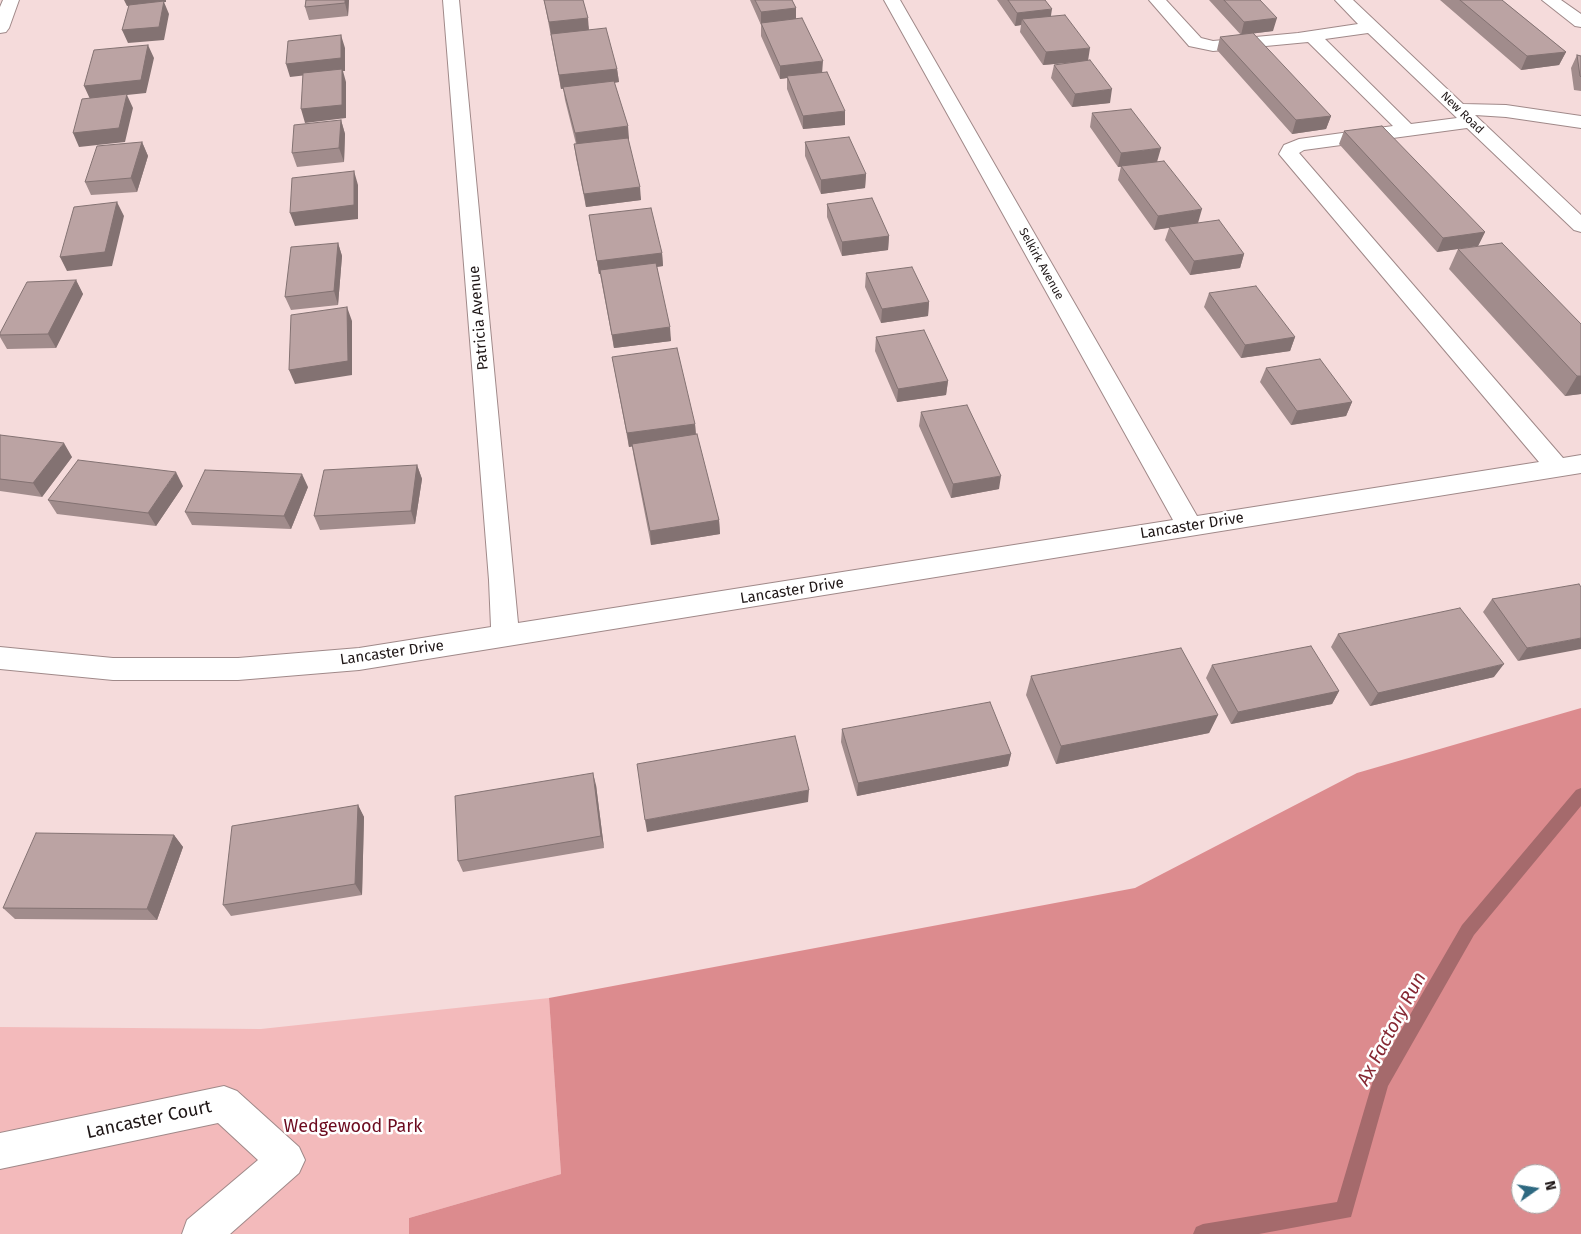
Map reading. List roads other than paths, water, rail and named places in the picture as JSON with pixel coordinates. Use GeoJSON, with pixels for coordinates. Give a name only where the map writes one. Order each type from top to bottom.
{"type":"FeatureCollection","features":[{"type":"Feature","properties":{"kind":"street"},"geometry":{"type":"LineString","coordinates":[[0,28],[11,0]]}},
{"type":"Feature","properties":{"kind":"street","name":"Patricia Avenue"},"geometry":{"type":"LineString","coordinates":[[451,0],[505,637]]}},
{"type":"Feature","properties":{"kind":"street","name":"Selkirk Avenue"},"geometry":{"type":"LineString","coordinates":[[892,0],[1190,526]]}},
{"type":"Feature","properties":{"kind":"street"},"geometry":{"type":"LineString","coordinates":[[1157,0],[1195,42],[1214,46],[1312,36],[1372,27]]}},
{"type":"Feature","properties":{"kind":"street","name":"New Road"},"geometry":{"type":"LineString","coordinates":[[1343,0],[1581,226]]}},
{"type":"Feature","properties":{"kind":"street"},"geometry":{"type":"LineString","coordinates":[[1550,0],[1581,22]]}},
{"type":"Feature","properties":{"kind":"street"},"geometry":{"type":"LineString","coordinates":[[1312,36],[1407,130]]}},
{"type":"Feature","properties":{"kind":"street"},"geometry":{"type":"LineString","coordinates":[[1458,109],[1506,111],[1581,122]]}},
{"type":"Feature","properties":{"kind":"street"},"geometry":{"type":"LineString","coordinates":[[1472,122],[1299,145],[1290,150],[1289,154],[1569,466]]}},
{"type":"Feature","properties":{"kind":"street","name":"Lancaster Drive"},"geometry":{"type":"LineString","coordinates":[[4,664],[113,669],[238,670],[359,660],[1569,466]]}},
{"type":"Feature","properties":{"kind":"street","name":"Lancaster Court"},"geometry":{"type":"LineString","coordinates":[[0,1151],[224,1104],[286,1160],[202,1234]]}},
{"type":"Feature","properties":{"kind":"waterway","name":"Ax Factory Run"},"geometry":{"type":"LineString","coordinates":[[1203,1234],[1344,1210],[1380,1083],[1468,930],[1581,795]]}},
{"type":"Feature","properties":{"kind":"park label","name":"Wedgewood Park"},"geometry":{"type":"Point","coordinates":[353,1127]}}]}
